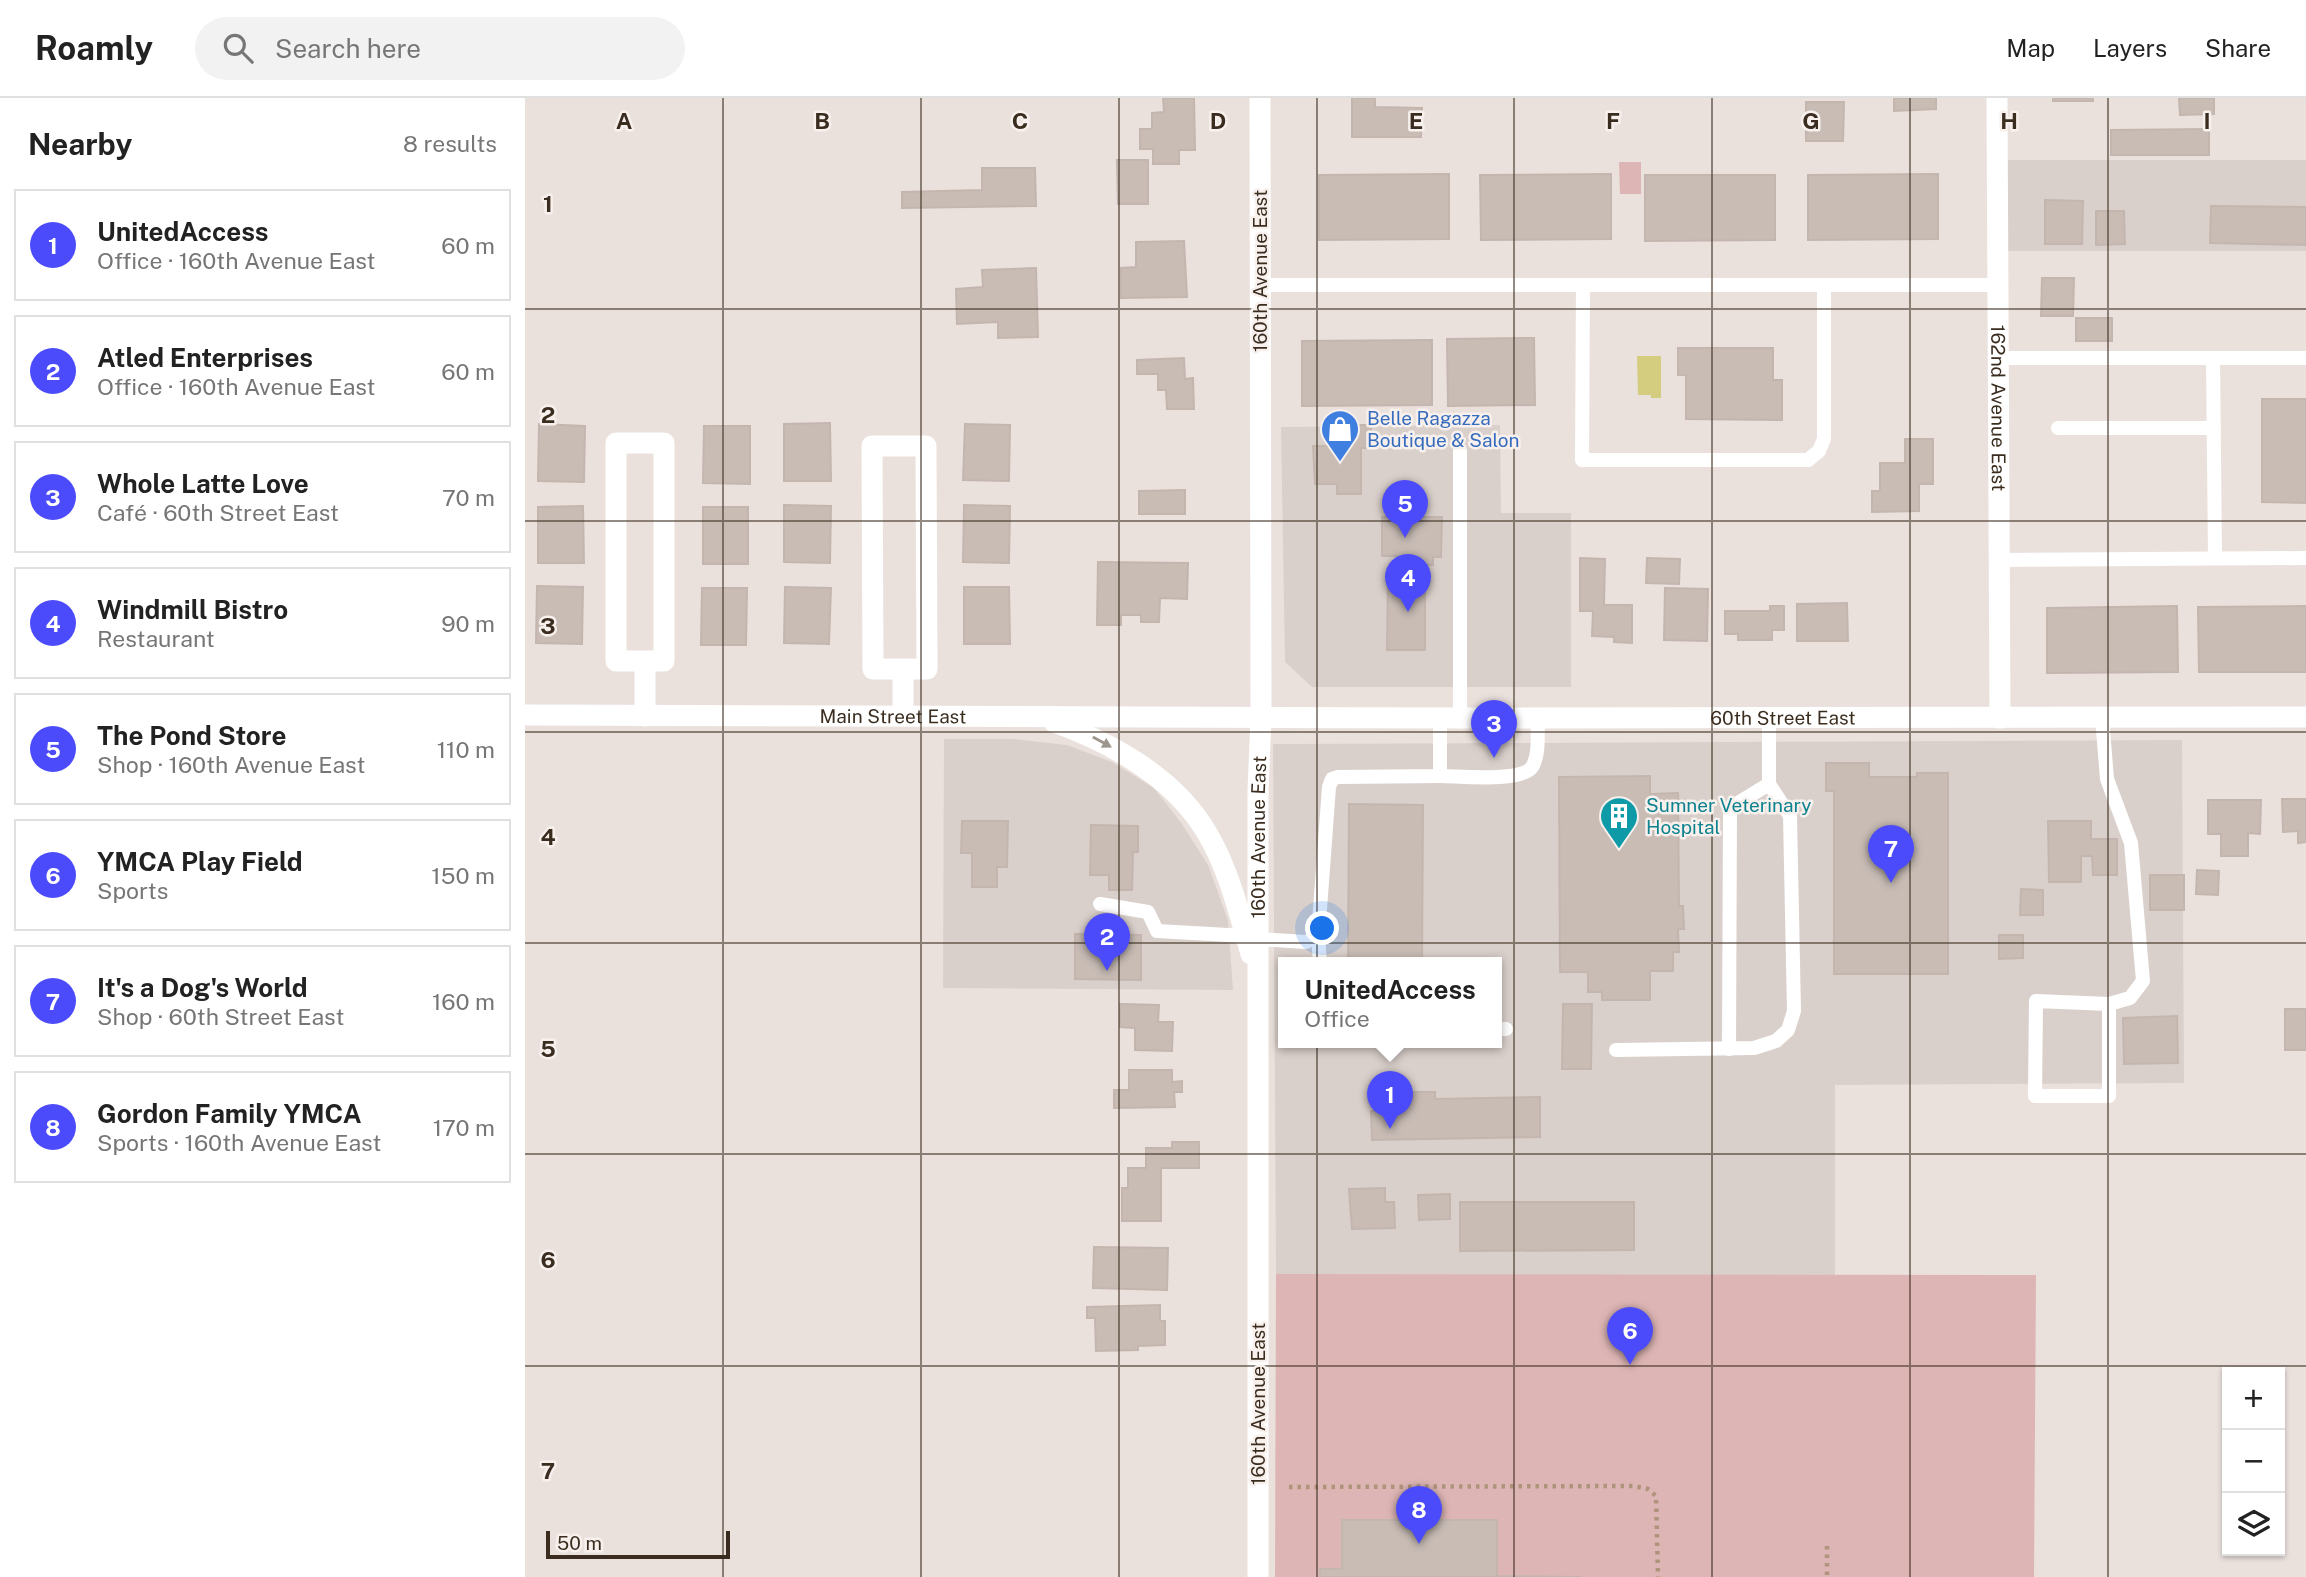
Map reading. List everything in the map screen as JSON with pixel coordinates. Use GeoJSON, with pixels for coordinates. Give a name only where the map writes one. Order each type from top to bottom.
{"type":"FeatureCollection","features":[{"type":"Feature","properties":{"kind":"street","name":"160th Avenue East"},"geometry":{"type":"LineString","coordinates":[[1258,1577],[1258,978],[1252,937],[1261,718],[1260,98]]}},
{"type":"Feature","properties":{"kind":"street","name":"162nd Avenue East"},"geometry":{"type":"LineString","coordinates":[[1997,98],[2000,718]]}},
{"type":"Feature","properties":{"kind":"street"},"geometry":{"type":"LineString","coordinates":[[616,443],[664,443],[664,660],[645,661],[616,661],[616,443]]}},
{"type":"Feature","properties":{"kind":"street"},"geometry":{"type":"LineString","coordinates":[[872,446],[926,446],[927,669],[903,670],[873,670],[872,446]]}},
{"type":"Feature","properties":{"kind":"street"},"geometry":{"type":"LineString","coordinates":[[645,661],[645,716]]}},
{"type":"Feature","properties":{"kind":"street"},"geometry":{"type":"LineString","coordinates":[[903,670],[903,716]]}},
{"type":"Feature","properties":{"kind":"street","name":"Main Street East"},"geometry":{"type":"LineString","coordinates":[[525,715],[1261,718]]}},
{"type":"Feature","properties":{"kind":"street"},"geometry":{"type":"LineString","coordinates":[[1039,717],[1089,735],[1129,757],[1154,775],[1184,803],[1207,832],[1252,937]]}},
{"type":"Feature","properties":{"kind":"street","name":"60th Street East"},"geometry":{"type":"LineString","coordinates":[[1261,718],[2306,717]]}},
{"type":"Feature","properties":{"kind":"lane"},"geometry":{"type":"LineString","coordinates":[[1260,285],[1998,285]]}},
{"type":"Feature","properties":{"kind":"lane"},"geometry":{"type":"LineString","coordinates":[[1583,285],[1582,460],[1808,460],[1819,451],[1824,439],[1824,285]]}},
{"type":"Feature","properties":{"kind":"lane"},"geometry":{"type":"LineString","coordinates":[[1998,358],[2306,358]]}},
{"type":"Feature","properties":{"kind":"lane"},"geometry":{"type":"LineString","coordinates":[[2213,358],[2215,558]]}},
{"type":"Feature","properties":{"kind":"lane"},"geometry":{"type":"LineString","coordinates":[[2058,428],[2214,428]]}},
{"type":"Feature","properties":{"kind":"lane"},"geometry":{"type":"LineString","coordinates":[[1440,776],[1450,718],[1460,451]]}},
{"type":"Feature","properties":{"kind":"lane"},"geometry":{"type":"LineString","coordinates":[[1999,559],[2306,558]]}},
{"type":"Feature","properties":{"kind":"lane"},"geometry":{"type":"LineString","coordinates":[[2102,717],[2108,779],[2131,843],[2143,982],[2130,998],[2109,1004],[2036,1002],[2035,1096],[2109,1096],[2109,1004]]}},
{"type":"Feature","properties":{"kind":"lane"},"geometry":{"type":"LineString","coordinates":[[1320,957],[1318,936],[1329,787],[1332,779],[1514,777],[1527,773],[1535,759],[1538,718]]}},
{"type":"Feature","properties":{"kind":"lane"},"geometry":{"type":"LineString","coordinates":[[1616,1050],[1754,1048],[1776,1041],[1788,1030],[1794,1011],[1790,816],[1769,784],[1769,718]]}},
{"type":"Feature","properties":{"kind":"lane"},"geometry":{"type":"LineString","coordinates":[[1729,1049],[1730,808],[1769,784]]}},
{"type":"Feature","properties":{"kind":"lane"},"geometry":{"type":"LineString","coordinates":[[1100,904],[1148,912],[1157,931],[1306,942],[1318,936]]}},
{"type":"Feature","properties":{"kind":"path"},"geometry":{"type":"LineString","coordinates":[[1289,1487],[1634,1486],[1648,1489],[1656,1496],[1658,1577]]}},
{"type":"Feature","properties":{"kind":"path"},"geometry":{"type":"LineString","coordinates":[[1827,1546],[1827,1577]]}},
{"type":"Feature","properties":{"kind":"shaded area"},"geometry":{"type":"Polygon","coordinates":[[[1997,160],[2306,160],[2306,251],[1998,251],[1997,160]]]}},
{"type":"Feature","properties":{"kind":"shaded area"},"geometry":{"type":"Polygon","coordinates":[[[1619,162],[1641,162],[1641,194],[1620,194],[1619,162]]]}},
{"type":"Feature","properties":{"kind":"shaded area"},"geometry":{"type":"Polygon","coordinates":[[[1637,356],[1661,356],[1661,398],[1638,395],[1637,356]]]}},
{"type":"Feature","properties":{"kind":"shaded area"},"geometry":{"type":"Polygon","coordinates":[[[1500,425],[1501,513],[1571,513],[1571,687],[1312,687],[1285,662],[1281,427],[1500,425]]]}},
{"type":"Feature","properties":{"kind":"shaded area"},"geometry":{"type":"Polygon","coordinates":[[[944,739],[1014,739],[1067,745],[1112,762],[1154,788],[1182,824],[1208,865],[1228,920],[1233,990],[943,988],[944,739]]]}},
{"type":"Feature","properties":{"kind":"shaded area"},"geometry":{"type":"Polygon","coordinates":[[[2182,740],[2184,1083],[1835,1085],[1835,1275],[1276,1274],[1273,744],[2182,740]]]}},
{"type":"Feature","properties":{"kind":"shaded area"},"geometry":{"type":"Polygon","coordinates":[[[1276,1274],[2036,1275],[2034,1577],[1275,1577],[1276,1274]]]}},
{"type":"Feature","properties":{"kind":"building"},"geometry":{"type":"Polygon","coordinates":[[[1163,98],[1194,98],[1195,150],[1179,150],[1179,164],[1153,164],[1153,149],[1140,149],[1140,129],[1152,129],[1152,113],[1164,112],[1163,98]]]}},
{"type":"Feature","properties":{"kind":"building"},"geometry":{"type":"Polygon","coordinates":[[[1352,98],[1375,98],[1375,107],[1422,108],[1421,137],[1352,137],[1352,98]]]}},
{"type":"Feature","properties":{"kind":"building"},"geometry":{"type":"Polygon","coordinates":[[[1894,98],[1936,98],[1936,109],[1894,111],[1894,98]]]}},
{"type":"Feature","properties":{"kind":"building"},"geometry":{"type":"Polygon","coordinates":[[[2053,98],[2093,98],[2093,101],[2053,101],[2053,98]]]}},
{"type":"Feature","properties":{"kind":"building"},"geometry":{"type":"Polygon","coordinates":[[[2179,98],[2214,98],[2214,114],[2180,115],[2179,98]]]}},
{"type":"Feature","properties":{"kind":"building"},"geometry":{"type":"Polygon","coordinates":[[[1806,102],[1844,102],[1843,141],[1806,141],[1806,102]]]}},
{"type":"Feature","properties":{"kind":"building"},"geometry":{"type":"Polygon","coordinates":[[[2209,129],[2209,155],[2111,155],[2111,130],[2209,129]]]}},
{"type":"Feature","properties":{"kind":"building"},"geometry":{"type":"Polygon","coordinates":[[[1117,160],[1148,160],[1148,204],[1118,204],[1117,160]]]}},
{"type":"Feature","properties":{"kind":"building"},"geometry":{"type":"Polygon","coordinates":[[[982,168],[1035,168],[1036,206],[902,208],[902,192],[982,190],[982,168]]]}},
{"type":"Feature","properties":{"kind":"building"},"geometry":{"type":"Polygon","coordinates":[[[1449,174],[1449,239],[1319,240],[1319,175],[1449,174]]]}},
{"type":"Feature","properties":{"kind":"building"},"geometry":{"type":"Polygon","coordinates":[[[1611,174],[1611,239],[1481,240],[1480,175],[1611,174]]]}},
{"type":"Feature","properties":{"kind":"building"},"geometry":{"type":"Polygon","coordinates":[[[1938,174],[1938,239],[1808,240],[1808,175],[1938,174]]]}},
{"type":"Feature","properties":{"kind":"building"},"geometry":{"type":"Polygon","coordinates":[[[1645,175],[1775,175],[1775,240],[1645,241],[1645,175]]]}},
{"type":"Feature","properties":{"kind":"building"},"geometry":{"type":"Polygon","coordinates":[[[2045,200],[2083,201],[2082,244],[2045,244],[2045,200]]]}},
{"type":"Feature","properties":{"kind":"building"},"geometry":{"type":"Polygon","coordinates":[[[2211,206],[2306,207],[2306,245],[2210,243],[2211,206]]]}},
{"type":"Feature","properties":{"kind":"building"},"geometry":{"type":"Polygon","coordinates":[[[2096,211],[2124,211],[2125,244],[2096,245],[2096,211]]]}},
{"type":"Feature","properties":{"kind":"building"},"geometry":{"type":"Polygon","coordinates":[[[1184,241],[1187,297],[1121,298],[1121,268],[1136,267],[1136,242],[1184,241]]]}},
{"type":"Feature","properties":{"kind":"building"},"geometry":{"type":"Polygon","coordinates":[[[1036,268],[1038,337],[998,338],[998,322],[957,324],[956,289],[983,287],[982,270],[1036,268]]]}},
{"type":"Feature","properties":{"kind":"building"},"geometry":{"type":"Polygon","coordinates":[[[2042,278],[2074,278],[2073,316],[2041,316],[2042,278]]]}},
{"type":"Feature","properties":{"kind":"building"},"geometry":{"type":"Polygon","coordinates":[[[2076,318],[2112,318],[2112,341],[2076,341],[2076,318]]]}},
{"type":"Feature","properties":{"kind":"building"},"geometry":{"type":"Polygon","coordinates":[[[1534,338],[1535,405],[1448,406],[1447,339],[1534,338]]]}},
{"type":"Feature","properties":{"kind":"building"},"geometry":{"type":"Polygon","coordinates":[[[1432,340],[1432,405],[1302,406],[1302,341],[1432,340]]]}},
{"type":"Feature","properties":{"kind":"building"},"geometry":{"type":"Polygon","coordinates":[[[1678,348],[1773,348],[1773,380],[1782,380],[1782,420],[1686,419],[1686,375],[1678,375],[1678,348]]]}},
{"type":"Feature","properties":{"kind":"building"},"geometry":{"type":"Polygon","coordinates":[[[1184,358],[1185,379],[1193,378],[1194,409],[1167,409],[1166,390],[1158,390],[1158,374],[1137,374],[1137,360],[1184,358]]]}},
{"type":"Feature","properties":{"kind":"building"},"geometry":{"type":"Polygon","coordinates":[[[2262,399],[2306,399],[2306,503],[2262,502],[2262,399]]]}},
{"type":"Feature","properties":{"kind":"building"},"geometry":{"type":"Polygon","coordinates":[[[830,423],[831,481],[784,481],[784,424],[830,423]]]}},
{"type":"Feature","properties":{"kind":"building"},"geometry":{"type":"Polygon","coordinates":[[[539,424],[585,426],[584,482],[538,481],[539,424]]]}},
{"type":"Feature","properties":{"kind":"building"},"geometry":{"type":"Polygon","coordinates":[[[965,424],[1010,425],[1009,481],[963,480],[965,424]]]}},
{"type":"Feature","properties":{"kind":"building"},"geometry":{"type":"Polygon","coordinates":[[[1339,425],[1371,425],[1371,448],[1361,448],[1361,494],[1337,494],[1337,484],[1315,484],[1313,446],[1339,446],[1339,425]]]}},
{"type":"Feature","properties":{"kind":"building"},"geometry":{"type":"Polygon","coordinates":[[[704,426],[750,426],[750,484],[703,483],[704,426]]]}},
{"type":"Feature","properties":{"kind":"building"},"geometry":{"type":"Polygon","coordinates":[[[1905,439],[1933,439],[1933,484],[1919,484],[1919,511],[1872,512],[1872,491],[1880,491],[1880,463],[1905,463],[1905,439]]]}},
{"type":"Feature","properties":{"kind":"building"},"geometry":{"type":"Polygon","coordinates":[[[1185,490],[1185,514],[1139,514],[1139,491],[1185,490]]]}},
{"type":"Feature","properties":{"kind":"building"},"geometry":{"type":"Polygon","coordinates":[[[784,505],[831,506],[830,563],[784,562],[784,505]]]}},
{"type":"Feature","properties":{"kind":"building"},"geometry":{"type":"Polygon","coordinates":[[[964,505],[1010,506],[1009,563],[963,562],[964,505]]]}},
{"type":"Feature","properties":{"kind":"building"},"geometry":{"type":"Polygon","coordinates":[[[583,506],[584,563],[538,563],[538,507],[583,506]]]}},
{"type":"Feature","properties":{"kind":"building"},"geometry":{"type":"Polygon","coordinates":[[[703,507],[748,507],[748,564],[703,564],[703,507]]]}},
{"type":"Feature","properties":{"kind":"building"},"geometry":{"type":"Polygon","coordinates":[[[1382,517],[1442,517],[1441,557],[1433,557],[1433,565],[1422,565],[1422,577],[1425,577],[1425,650],[1387,650],[1388,578],[1400,569],[1412,569],[1412,556],[1382,556],[1382,517]]]}},
{"type":"Feature","properties":{"kind":"building"},"geometry":{"type":"Polygon","coordinates":[[[1580,558],[1605,559],[1604,605],[1632,605],[1632,643],[1614,642],[1614,637],[1592,636],[1593,611],[1580,611],[1580,558]]]}},
{"type":"Feature","properties":{"kind":"building"},"geometry":{"type":"Polygon","coordinates":[[[1647,558],[1680,559],[1679,584],[1646,583],[1647,558]]]}},
{"type":"Feature","properties":{"kind":"building"},"geometry":{"type":"Polygon","coordinates":[[[1098,562],[1188,563],[1187,599],[1160,598],[1159,622],[1141,622],[1141,615],[1121,615],[1121,625],[1097,625],[1098,562]]]}},
{"type":"Feature","properties":{"kind":"building"},"geometry":{"type":"Polygon","coordinates":[[[537,586],[583,587],[582,644],[536,643],[537,586]]]}},
{"type":"Feature","properties":{"kind":"building"},"geometry":{"type":"Polygon","coordinates":[[[785,587],[831,588],[829,644],[784,643],[785,587]]]}},
{"type":"Feature","properties":{"kind":"building"},"geometry":{"type":"Polygon","coordinates":[[[964,587],[1009,587],[1010,644],[964,644],[964,587]]]}},
{"type":"Feature","properties":{"kind":"building"},"geometry":{"type":"Polygon","coordinates":[[[702,588],[747,588],[746,645],[701,645],[702,588]]]}},
{"type":"Feature","properties":{"kind":"building"},"geometry":{"type":"Polygon","coordinates":[[[1665,588],[1708,589],[1707,641],[1664,640],[1665,588]]]}},
{"type":"Feature","properties":{"kind":"building"},"geometry":{"type":"Polygon","coordinates":[[[1847,603],[1848,641],[1797,641],[1797,604],[1847,603]]]}},
{"type":"Feature","properties":{"kind":"building"},"geometry":{"type":"Polygon","coordinates":[[[1770,606],[1784,606],[1784,630],[1772,630],[1772,640],[1738,640],[1738,634],[1725,634],[1725,611],[1770,611],[1770,606]]]}},
{"type":"Feature","properties":{"kind":"building"},"geometry":{"type":"Polygon","coordinates":[[[2177,606],[2178,672],[2047,673],[2047,608],[2177,606]]]}},
{"type":"Feature","properties":{"kind":"building"},"geometry":{"type":"Polygon","coordinates":[[[2306,606],[2306,672],[2199,672],[2198,607],[2306,606]]]}},
{"type":"Feature","properties":{"kind":"building"},"geometry":{"type":"Polygon","coordinates":[[[1826,763],[1869,763],[1869,777],[1917,777],[1917,773],[1948,773],[1948,974],[1834,974],[1834,791],[1826,791],[1826,763]]]}},
{"type":"Feature","properties":{"kind":"building","name":"Sumner Veterinary Hospital"},"geometry":{"type":"Polygon","coordinates":[[[1650,776],[1650,794],[1678,793],[1679,906],[1683,906],[1684,929],[1678,929],[1679,952],[1673,952],[1673,971],[1650,971],[1650,1000],[1602,1000],[1602,992],[1588,992],[1588,972],[1560,972],[1559,777],[1650,776]]]}},
{"type":"Feature","properties":{"kind":"building"},"geometry":{"type":"Polygon","coordinates":[[[2282,799],[2306,799],[2306,842],[2298,843],[2298,831],[2283,832],[2282,799]]]}},
{"type":"Feature","properties":{"kind":"building"},"geometry":{"type":"Polygon","coordinates":[[[2208,800],[2261,800],[2260,834],[2248,833],[2248,856],[2221,856],[2221,834],[2208,834],[2208,800]]]}},
{"type":"Feature","properties":{"kind":"building"},"geometry":{"type":"Polygon","coordinates":[[[1349,804],[1423,805],[1422,957],[1348,957],[1349,804]]]}},
{"type":"Feature","properties":{"kind":"building"},"geometry":{"type":"Polygon","coordinates":[[[962,821],[1008,821],[1007,867],[997,867],[997,887],[972,887],[972,853],[961,853],[962,821]]]}},
{"type":"Feature","properties":{"kind":"building"},"geometry":{"type":"Polygon","coordinates":[[[2048,821],[2091,821],[2091,839],[2117,839],[2117,875],[2093,875],[2092,856],[2081,856],[2081,882],[2049,882],[2048,821]]]}},
{"type":"Feature","properties":{"kind":"building"},"geometry":{"type":"Polygon","coordinates":[[[1091,825],[1138,826],[1138,852],[1133,852],[1132,890],[1109,890],[1109,875],[1090,875],[1091,825]]]}},
{"type":"Feature","properties":{"kind":"building"},"geometry":{"type":"Polygon","coordinates":[[[2197,870],[2219,871],[2218,895],[2196,894],[2197,870]]]}},
{"type":"Feature","properties":{"kind":"building"},"geometry":{"type":"Polygon","coordinates":[[[2150,875],[2184,875],[2184,910],[2150,910],[2150,875]]]}},
{"type":"Feature","properties":{"kind":"building"},"geometry":{"type":"Polygon","coordinates":[[[2021,889],[2043,890],[2043,915],[2020,915],[2021,889]]]}},
{"type":"Feature","properties":{"kind":"building"},"geometry":{"type":"Polygon","coordinates":[[[1075,934],[1141,935],[1141,980],[1075,979],[1075,934]]]}},
{"type":"Feature","properties":{"kind":"building"},"geometry":{"type":"Polygon","coordinates":[[[1999,935],[2023,935],[2023,958],[1999,959],[1999,935]]]}},
{"type":"Feature","properties":{"kind":"building"},"geometry":{"type":"Polygon","coordinates":[[[1120,1004],[1159,1005],[1158,1022],[1173,1022],[1172,1051],[1135,1050],[1135,1028],[1120,1027],[1120,1004]]]}},
{"type":"Feature","properties":{"kind":"building"},"geometry":{"type":"Polygon","coordinates":[[[1563,1004],[1592,1004],[1591,1069],[1562,1069],[1563,1004]]]}},
{"type":"Feature","properties":{"kind":"building"},"geometry":{"type":"Polygon","coordinates":[[[2285,1009],[2306,1009],[2306,1050],[2285,1050],[2285,1009]]]}},
{"type":"Feature","properties":{"kind":"building"},"geometry":{"type":"Polygon","coordinates":[[[2177,1016],[2178,1063],[2124,1064],[2123,1018],[2177,1016]]]}},
{"type":"Feature","properties":{"kind":"building"},"geometry":{"type":"Polygon","coordinates":[[[1129,1070],[1172,1070],[1172,1082],[1182,1081],[1182,1092],[1174,1092],[1175,1107],[1114,1108],[1114,1090],[1129,1090],[1129,1070]]]}},
{"type":"Feature","properties":{"kind":"building"},"geometry":{"type":"Polygon","coordinates":[[[1413,1092],[1435,1092],[1435,1099],[1540,1097],[1540,1137],[1372,1140],[1371,1111],[1401,1111],[1400,1100],[1413,1100],[1413,1092]]]}},
{"type":"Feature","properties":{"kind":"building"},"geometry":{"type":"Polygon","coordinates":[[[1172,1142],[1199,1142],[1199,1168],[1161,1168],[1161,1221],[1122,1221],[1122,1188],[1128,1188],[1128,1168],[1146,1168],[1146,1148],[1172,1148],[1172,1142]]]}},
{"type":"Feature","properties":{"kind":"building"},"geometry":{"type":"Polygon","coordinates":[[[1385,1188],[1385,1202],[1394,1202],[1395,1228],[1352,1229],[1349,1189],[1385,1188]]]}},
{"type":"Feature","properties":{"kind":"building"},"geometry":{"type":"Polygon","coordinates":[[[1450,1194],[1450,1219],[1419,1220],[1418,1195],[1450,1194]]]}},
{"type":"Feature","properties":{"kind":"building"},"geometry":{"type":"Polygon","coordinates":[[[1460,1202],[1634,1202],[1634,1250],[1460,1251],[1460,1202]]]}},
{"type":"Feature","properties":{"kind":"building"},"geometry":{"type":"Polygon","coordinates":[[[1094,1247],[1168,1248],[1167,1290],[1093,1288],[1094,1247]]]}},
{"type":"Feature","properties":{"kind":"building"},"geometry":{"type":"Polygon","coordinates":[[[1160,1305],[1160,1321],[1165,1321],[1165,1345],[1138,1346],[1138,1350],[1096,1351],[1095,1318],[1087,1318],[1087,1307],[1160,1305]]]}},
{"type":"Feature","properties":{"kind":"building"},"geometry":{"type":"Polygon","coordinates":[[[1342,1520],[1497,1520],[1497,1576],[1582,1577],[1320,1577],[1320,1569],[1342,1569],[1342,1520]]]}},
{"type":"Feature","properties":{"kind":"place","name":"Belle Ragazza Boutique & Salon"},"geometry":{"type":"Point","coordinates":[1340,463]}},
{"type":"Feature","properties":{"kind":"place","name":"The Pond Store"},"geometry":{"type":"Point","coordinates":[1405,538]}},
{"type":"Feature","properties":{"kind":"place","name":"Windmill Bistro"},"geometry":{"type":"Point","coordinates":[1408,612]}},
{"type":"Feature","properties":{"kind":"place","name":"Whole Latte Love"},"geometry":{"type":"Point","coordinates":[1494,758]}},
{"type":"Feature","properties":{"kind":"place","name":"Sumner Veterinary Hospital"},"geometry":{"type":"Point","coordinates":[1619,850]}},
{"type":"Feature","properties":{"kind":"place","name":"It's a Dog's World"},"geometry":{"type":"Point","coordinates":[1891,883]}},
{"type":"Feature","properties":{"kind":"place","name":"Atled Enterprises"},"geometry":{"type":"Point","coordinates":[1107,971]}},
{"type":"Feature","properties":{"kind":"place","name":"UnitedAccess"},"geometry":{"type":"Point","coordinates":[1390,1129]}},
{"type":"Feature","properties":{"kind":"place","name":"YMCA Play Field"},"geometry":{"type":"Point","coordinates":[1630,1365]}},
{"type":"Feature","properties":{"kind":"place","name":"Gordon Family YMCA"},"geometry":{"type":"Point","coordinates":[1419,1544]}}]}
